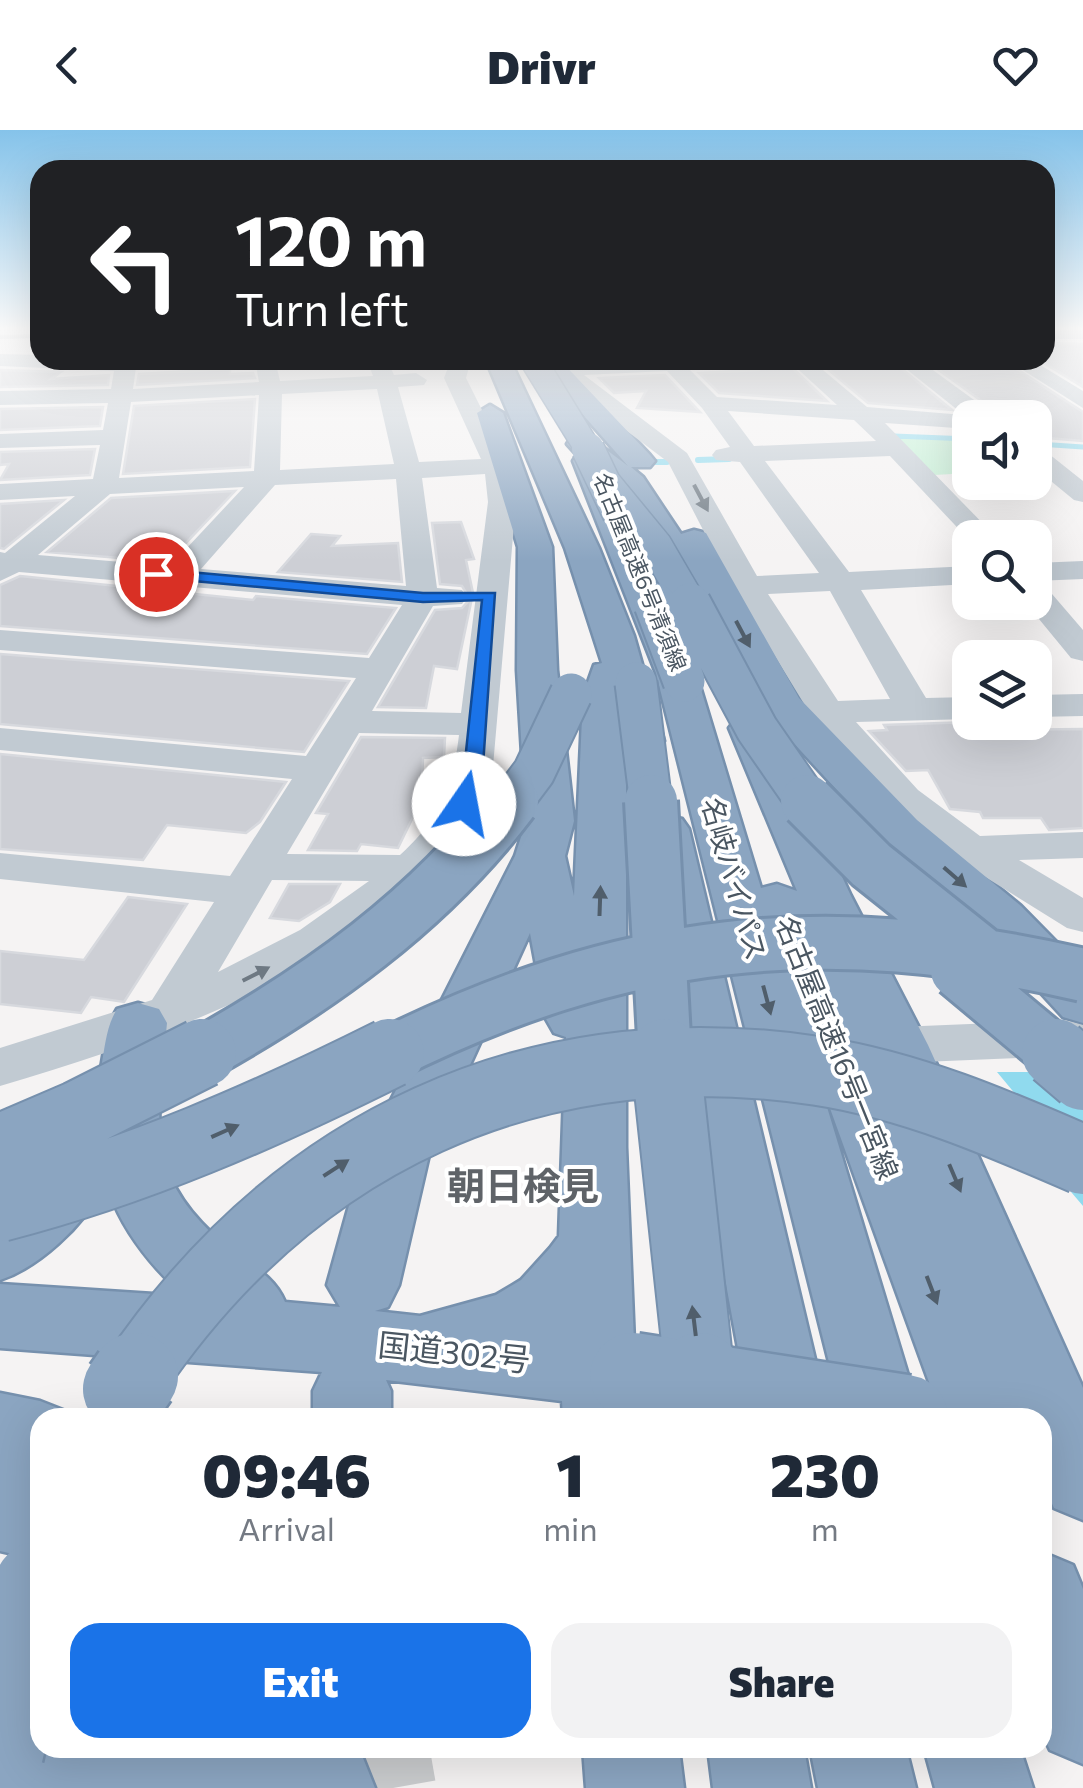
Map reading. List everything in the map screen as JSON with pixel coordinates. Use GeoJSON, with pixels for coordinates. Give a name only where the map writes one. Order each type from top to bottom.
{"type":"FeatureCollection","features":[{"type":"Feature","properties":{"kind":"highway"},"geometry":{"type":"LineString","coordinates":[[487,406],[499,453],[534,547],[599,668],[604,696],[591,1245],[611,1388]]}},
{"type":"Feature","properties":{"kind":"highway","name":"名岐バイパス"},"geometry":{"type":"LineString","coordinates":[[521,406],[546,462],[599,668],[677,876],[788,1408]]}},
{"type":"Feature","properties":{"kind":"highway","name":"名古屋高速6号清須線"},"geometry":{"type":"LineString","coordinates":[[528,406],[590,509],[604,546],[599,668]]}},
{"type":"Feature","properties":{"kind":"highway","name":"名古屋高速6号清須線"},"geometry":{"type":"LineString","coordinates":[[565,406],[592,446],[599,668]]}},
{"type":"Feature","properties":{"kind":"highway","name":"名岐バイパス"},"geometry":{"type":"LineString","coordinates":[[565,406],[592,446],[676,673],[879,1408]]}},
{"type":"Feature","properties":{"kind":"highway"},"geometry":{"type":"LineString","coordinates":[[575,406],[592,446],[757,730],[798,792],[916,933],[1083,1076]]}},
{"type":"Feature","properties":{"kind":"highway"},"geometry":{"type":"LineString","coordinates":[[592,446],[636,454],[663,490],[694,540],[780,704],[825,896]]}},
{"type":"Feature","properties":{"kind":"highway"},"geometry":{"type":"LineString","coordinates":[[592,446],[632,483],[682,565],[711,645],[825,896],[898,1045],[1051,1408]]}},
{"type":"Feature","properties":{"kind":"highway"},"geometry":{"type":"LineString","coordinates":[[499,453],[550,506],[655,834],[666,1078],[704,1408]]}},
{"type":"Feature","properties":{"kind":"highway"},"geometry":{"type":"LineString","coordinates":[[363,1285],[396,1156],[540,856],[599,668]]}},
{"type":"Feature","properties":{"kind":"highway"},"geometry":{"type":"LineString","coordinates":[[0,1148],[105,1103],[183,1063],[271,1012],[368,947],[446,880],[509,812],[599,668]]}},
{"type":"Feature","properties":{"kind":"highway"},"geometry":{"type":"LineString","coordinates":[[0,1250],[97,1165],[402,963],[484,889],[516,854],[538,820],[599,668]]}},
{"type":"Feature","properties":{"kind":"highway","name":"名古屋高速16号一宮線"},"geometry":{"type":"LineString","coordinates":[[599,668],[861,1104],[976,1408]]}},
{"type":"Feature","properties":{"kind":"highway"},"geometry":{"type":"LineString","coordinates":[[780,704],[900,830],[1002,918],[1083,1002]]}},
{"type":"Feature","properties":{"kind":"highway"},"geometry":{"type":"LineString","coordinates":[[826,827],[904,894],[1083,1035]]}},
{"type":"Feature","properties":{"kind":"highway"},"geometry":{"type":"LineString","coordinates":[[540,856],[592,1100]]}},
{"type":"Feature","properties":{"kind":"highway"},"geometry":{"type":"LineString","coordinates":[[0,1206],[120,1173],[200,1142],[492,1005],[614,964],[742,942],[817,938],[958,948],[1083,974]]}},
{"type":"Feature","properties":{"kind":"highway"},"geometry":{"type":"LineString","coordinates":[[154,1017],[128,1148],[151,1210],[172,1238],[337,1382]]}},
{"type":"Feature","properties":{"kind":"highway"},"geometry":{"type":"LineString","coordinates":[[116,1408],[173,1318],[252,1234],[300,1192],[389,1136],[461,1103],[522,1084],[632,1064],[713,1060],[770,1064],[890,1086],[951,1105],[1083,1160]]}},
{"type":"Feature","properties":{"kind":"highway"},"geometry":{"type":"LineString","coordinates":[[414,1348],[508,1325],[542,1308],[566,1286],[591,1245]]}},
{"type":"Feature","properties":{"kind":"highway","name":"国道302号"},"geometry":{"type":"LineString","coordinates":[[0,1316],[337,1382],[414,1348],[611,1388],[807,1408]]}},
{"type":"Feature","properties":{"kind":"highway"},"geometry":{"type":"LineString","coordinates":[[1052,1412],[1069,1452]]}},
{"type":"Feature","properties":{"kind":"highway"},"geometry":{"type":"LineString","coordinates":[[0,1431],[30,1437]]}},
{"type":"Feature","properties":{"kind":"highway"},"geometry":{"type":"LineString","coordinates":[[0,1510],[30,1516]]}},
{"type":"Feature","properties":{"kind":"highway"},"geometry":{"type":"LineString","coordinates":[[30,1622],[0,1750],[30,1755]]}},
{"type":"Feature","properties":{"kind":"highway"},"geometry":{"type":"LineString","coordinates":[[1052,1626],[1083,1717]]}},
{"type":"Feature","properties":{"kind":"highway"},"geometry":{"type":"LineString","coordinates":[[1052,1641],[1083,1647]]}},
{"type":"Feature","properties":{"kind":"highway"},"geometry":{"type":"LineString","coordinates":[[0,1680],[30,1691]]}},
{"type":"Feature","properties":{"kind":"highway"},"geometry":{"type":"LineString","coordinates":[[1052,1726],[1083,1733]]}},
{"type":"Feature","properties":{"kind":"highway"},"geometry":{"type":"LineString","coordinates":[[49,1758],[232,1788]]}},
{"type":"Feature","properties":{"kind":"highway"},"geometry":{"type":"LineString","coordinates":[[227,1758],[326,1788]]}},
{"type":"Feature","properties":{"kind":"highway"},"geometry":{"type":"LineString","coordinates":[[632,1758],[635,1788]]}},
{"type":"Feature","properties":{"kind":"highway"},"geometry":{"type":"LineString","coordinates":[[758,1758],[762,1788]]}},
{"type":"Feature","properties":{"kind":"highway"},"geometry":{"type":"LineString","coordinates":[[860,1758],[867,1788]]}},
{"type":"Feature","properties":{"kind":"highway"},"geometry":{"type":"LineString","coordinates":[[975,1758],[984,1788]]}},
{"type":"Feature","properties":{"kind":"street"},"geometry":{"type":"LineString","coordinates":[[4,565],[104,486],[119,406]]}},
{"type":"Feature","properties":{"kind":"street"},"geometry":{"type":"LineString","coordinates":[[180,576],[267,478],[270,406]]}},
{"type":"Feature","properties":{"kind":"street"},"geometry":{"type":"LineString","coordinates":[[154,1017],[249,879],[423,598],[408,470],[391,406]]}},
{"type":"Feature","properties":{"kind":"street"},"geometry":{"type":"LineString","coordinates":[[0,1067],[154,1017],[301,952],[362,912],[449,829],[472,780],[502,502],[499,453],[476,406]]}},
{"type":"Feature","properties":{"kind":"street"},"geometry":{"type":"LineString","coordinates":[[612,406],[678,458],[747,586],[827,712],[904,799],[970,849],[1083,918]]}},
{"type":"Feature","properties":{"kind":"street"},"geometry":{"type":"LineString","coordinates":[[713,406],[840,582],[914,709]]}},
{"type":"Feature","properties":{"kind":"street"},"geometry":{"type":"LineString","coordinates":[[852,406],[966,520]]}},
{"type":"Feature","properties":{"kind":"street"},"geometry":{"type":"LineString","coordinates":[[716,410],[952,435]]}},
{"type":"Feature","properties":{"kind":"street"},"geometry":{"type":"LineString","coordinates":[[678,458],[748,454],[879,430],[952,424]]}},
{"type":"Feature","properties":{"kind":"street"},"geometry":{"type":"LineString","coordinates":[[0,442],[113,437]]}},
{"type":"Feature","properties":{"kind":"street"},"geometry":{"type":"LineString","coordinates":[[1052,442],[1067,443]]}},
{"type":"Feature","properties":{"kind":"street"},"geometry":{"type":"LineString","coordinates":[[0,492],[408,470],[499,453]]}},
{"type":"Feature","properties":{"kind":"street"},"geometry":{"type":"LineString","coordinates":[[1052,469],[1083,494]]}},
{"type":"Feature","properties":{"kind":"street"},"geometry":{"type":"LineString","coordinates":[[4,565],[423,598],[490,596]]}},
{"type":"Feature","properties":{"kind":"street"},"geometry":{"type":"LineString","coordinates":[[1052,571],[1083,570]]}},
{"type":"Feature","properties":{"kind":"street"},"geometry":{"type":"LineString","coordinates":[[747,586],[952,576]]}},
{"type":"Feature","properties":{"kind":"street"},"geometry":{"type":"LineString","coordinates":[[1052,615],[1083,652]]}},
{"type":"Feature","properties":{"kind":"street"},"geometry":{"type":"LineString","coordinates":[[0,640],[376,669]]}},
{"type":"Feature","properties":{"kind":"street"},"geometry":{"type":"LineString","coordinates":[[1052,706],[1083,705]]}},
{"type":"Feature","properties":{"kind":"street"},"geometry":{"type":"LineString","coordinates":[[827,712],[952,708]]}},
{"type":"Feature","properties":{"kind":"street"},"geometry":{"type":"LineString","coordinates":[[346,722],[478,724]]}},
{"type":"Feature","properties":{"kind":"street"},"geometry":{"type":"LineString","coordinates":[[0,740],[315,769]]}},
{"type":"Feature","properties":{"kind":"street"},"geometry":{"type":"LineString","coordinates":[[970,849],[1083,845]]}},
{"type":"Feature","properties":{"kind":"street"},"geometry":{"type":"LineString","coordinates":[[0,866],[249,879],[412,868]]}},
{"type":"Feature","properties":{"kind":"street"},"geometry":{"type":"LineString","coordinates":[[898,1045],[1083,1035]]}},
{"type":"Feature","properties":{"kind":"street"},"geometry":{"type":"LineString","coordinates":[[0,1042],[62,1050]]}},
{"type":"Feature","properties":{"kind":"green space"},"geometry":{"type":"Polygon","coordinates":[[[896,436],[952,439],[952,474],[934,475],[896,436]]]}},
{"type":"Feature","properties":{"kind":"water"},"geometry":{"type":"Polygon","coordinates":[[[997,1072],[1077,1072],[1083,1083],[1083,1206],[1043,1159],[1079,1171],[997,1072]]]}},
{"type":"Feature","properties":{"kind":"building"},"geometry":{"type":"Polygon","coordinates":[[[134,406],[254,406],[250,467],[123,474],[134,406]]]}},
{"type":"Feature","properties":{"kind":"building"},"geometry":{"type":"Polygon","coordinates":[[[695,406],[700,412],[637,408],[695,406]]]}},
{"type":"Feature","properties":{"kind":"building"},"geometry":{"type":"Polygon","coordinates":[[[908,406],[948,406],[952,410],[908,406]]]}},
{"type":"Feature","properties":{"kind":"building"},"geometry":{"type":"Polygon","coordinates":[[[1052,406],[1074,406],[1083,412],[1083,441],[1052,438],[1052,406]]]}},
{"type":"Feature","properties":{"kind":"building"},"geometry":{"type":"Polygon","coordinates":[[[103,407],[100,426],[0,430],[0,409],[103,407]]]}},
{"type":"Feature","properties":{"kind":"building"},"geometry":{"type":"Polygon","coordinates":[[[95,449],[90,475],[0,480],[9,464],[0,465],[0,452],[95,449]]]}},
{"type":"Feature","properties":{"kind":"building"},"geometry":{"type":"Polygon","coordinates":[[[235,491],[168,562],[47,552],[111,498],[235,491]]]}},
{"type":"Feature","properties":{"kind":"building"},"geometry":{"type":"Polygon","coordinates":[[[64,500],[4,549],[0,548],[0,504],[64,500]]]}},
{"type":"Feature","properties":{"kind":"building"},"geometry":{"type":"Polygon","coordinates":[[[461,522],[474,559],[466,560],[473,593],[457,669],[434,666],[426,708],[378,707],[435,610],[462,608],[470,599],[462,586],[440,584],[432,523],[461,522]]]}},
{"type":"Feature","properties":{"kind":"building"},"geometry":{"type":"Polygon","coordinates":[[[311,534],[340,536],[332,546],[398,543],[402,582],[278,572],[311,534]]]}},
{"type":"Feature","properties":{"kind":"building"},"geometry":{"type":"Polygon","coordinates":[[[20,576],[253,600],[256,596],[396,608],[367,654],[0,626],[0,585],[20,576]]]}},
{"type":"Feature","properties":{"kind":"building"},"geometry":{"type":"Polygon","coordinates":[[[0,654],[349,681],[304,752],[0,724],[0,654]]]}},
{"type":"Feature","properties":{"kind":"building"},"geometry":{"type":"Polygon","coordinates":[[[952,723],[952,740],[1052,740],[1052,729],[1083,729],[1083,828],[1049,830],[1041,818],[983,818],[980,812],[950,809],[928,770],[906,771],[869,731],[887,730],[884,725],[952,723]]]}},
{"type":"Feature","properties":{"kind":"building"},"geometry":{"type":"Polygon","coordinates":[[[361,737],[445,738],[444,757],[423,758],[421,815],[414,815],[398,848],[361,844],[357,851],[308,850],[328,814],[316,813],[361,737]]]}},
{"type":"Feature","properties":{"kind":"building"},"geometry":{"type":"Polygon","coordinates":[[[0,754],[286,782],[260,822],[246,833],[167,825],[143,860],[0,849],[0,754]]]}},
{"type":"Feature","properties":{"kind":"building"},"geometry":{"type":"Polygon","coordinates":[[[289,884],[340,884],[330,902],[299,921],[270,918],[289,884]]]}},
{"type":"Feature","properties":{"kind":"building"},"geometry":{"type":"Polygon","coordinates":[[[128,897],[187,904],[124,1002],[91,997],[81,1013],[0,1004],[0,951],[84,960],[128,897]]]}},
{"type":"Feature","properties":{"kind":"waterway"},"geometry":{"type":"LineString","coordinates":[[899,441],[894,436],[952,438]]}},
{"type":"Feature","properties":{"kind":"waterway"},"geometry":{"type":"LineString","coordinates":[[1052,445],[1083,447]]}},
{"type":"Feature","properties":{"kind":"waterway"},"geometry":{"type":"LineString","coordinates":[[698,460],[729,459]]}},
{"type":"Feature","properties":{"kind":"waterway"},"geometry":{"type":"LineString","coordinates":[[652,462],[667,462]]}},
{"type":"Feature","properties":{"kind":"tunnel"},"geometry":{"type":"LineString","coordinates":[[388,1758],[393,1788]]}},
{"type":"Feature","properties":{"kind":"district","name":"朝日検見"},"geometry":{"type":"Point","coordinates":[523,1187]}},
{"type":"Feature","properties":{"kind":"route"},"geometry":{"type":"LineString","coordinates":[[156,574],[423,598],[490,596],[472,780],[464,804]]}}]}
